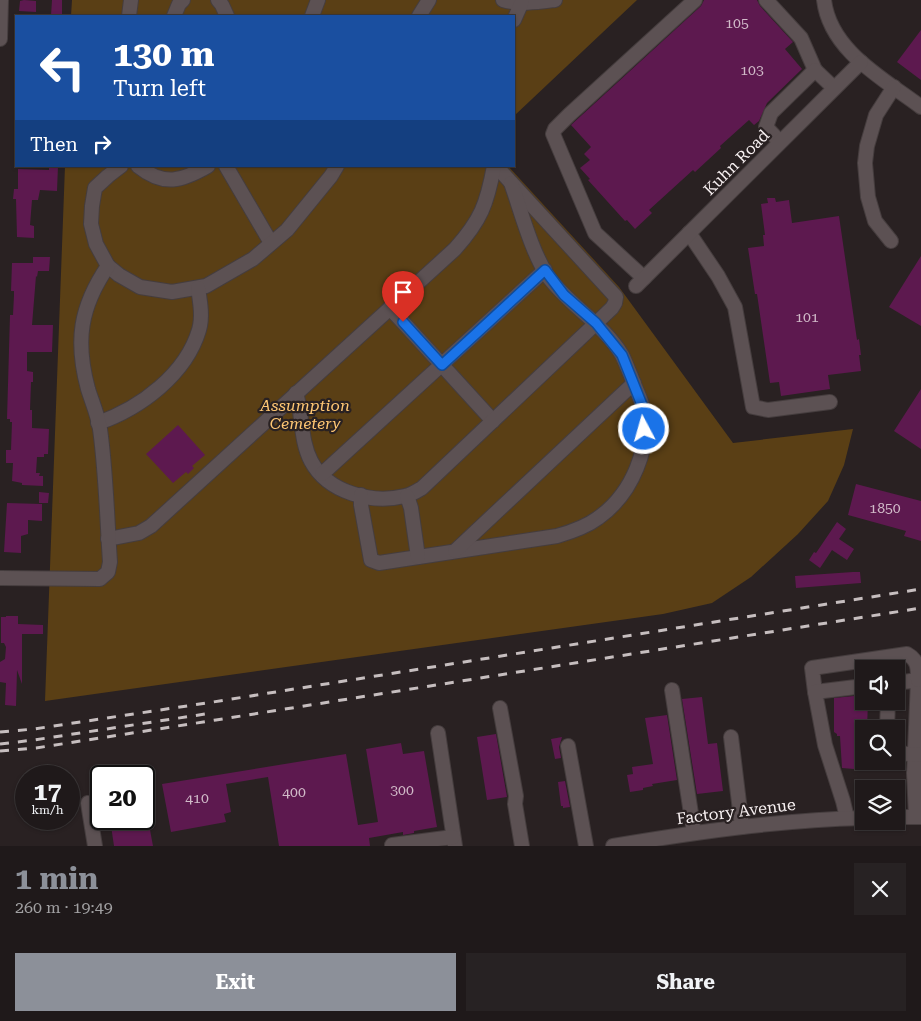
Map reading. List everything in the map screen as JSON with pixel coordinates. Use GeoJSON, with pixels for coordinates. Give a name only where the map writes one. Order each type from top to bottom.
{"type":"FeatureCollection","features":[{"type":"Feature","properties":{"kind":"street"},"geometry":{"type":"LineString","coordinates":[[0,39],[1,0]]}},
{"type":"Feature","properties":{"kind":"street"},"geometry":{"type":"LineString","coordinates":[[129,15],[131,0]]}},
{"type":"Feature","properties":{"kind":"street"},"geometry":{"type":"LineString","coordinates":[[174,15],[183,0]]}},
{"type":"Feature","properties":{"kind":"street"},"geometry":{"type":"LineString","coordinates":[[218,0],[227,15]]}},
{"type":"Feature","properties":{"kind":"street"},"geometry":{"type":"LineString","coordinates":[[312,15],[318,0]]}},
{"type":"Feature","properties":{"kind":"street"},"geometry":{"type":"LineString","coordinates":[[420,15],[429,0]]}},
{"type":"Feature","properties":{"kind":"street"},"geometry":{"type":"LineString","coordinates":[[503,0],[522,2],[555,0]]}},
{"type":"Feature","properties":{"kind":"street","name":"Kuhn Road"},"geometry":{"type":"LineString","coordinates":[[695,0],[569,115],[552,134],[595,233],[640,282],[861,62]]}},
{"type":"Feature","properties":{"kind":"street"},"geometry":{"type":"LineString","coordinates":[[766,0],[801,38],[815,70],[834,88]]}},
{"type":"Feature","properties":{"kind":"street"},"geometry":{"type":"LineString","coordinates":[[824,0],[833,27],[845,46],[861,62],[921,106]]}},
{"type":"Feature","properties":{"kind":"street"},"geometry":{"type":"LineString","coordinates":[[515,18],[522,2]]}},
{"type":"Feature","properties":{"kind":"street"},"geometry":{"type":"LineString","coordinates":[[780,142],[766,127],[771,113],[815,70]]}},
{"type":"Feature","properties":{"kind":"street"},"geometry":{"type":"LineString","coordinates":[[891,241],[875,221],[868,197],[864,164],[876,115],[894,87]]}},
{"type":"Feature","properties":{"kind":"street"},"geometry":{"type":"LineString","coordinates":[[120,167],[96,188],[91,224],[96,244],[108,266],[119,275],[140,287],[172,292],[206,286],[253,259],[287,230],[336,167]]}},
{"type":"Feature","properties":{"kind":"street"},"geometry":{"type":"LineString","coordinates":[[139,167],[150,176],[173,180],[189,177],[206,167]]}},
{"type":"Feature","properties":{"kind":"street"},"geometry":{"type":"LineString","coordinates":[[227,167],[271,243]]}},
{"type":"Feature","properties":{"kind":"street"},"geometry":{"type":"LineString","coordinates":[[108,539],[139,533],[150,526],[455,249],[472,230],[481,215],[495,167]]}},
{"type":"Feature","properties":{"kind":"street"},"geometry":{"type":"LineString","coordinates":[[296,394],[306,446],[311,461],[335,486],[361,496],[383,499],[407,496],[422,488],[612,308],[616,302],[616,297],[496,167]]}},
{"type":"Feature","properties":{"kind":"street"},"geometry":{"type":"LineString","coordinates":[[361,496],[360,504],[371,560],[379,563],[557,536],[576,530],[598,519],[616,503],[638,467],[644,429],[642,405],[622,355],[596,323],[564,295],[545,270],[531,241],[511,183]]}},
{"type":"Feature","properties":{"kind":"street"},"geometry":{"type":"LineString","coordinates":[[689,233],[718,276],[735,307],[753,407],[768,410],[830,402]]}},
{"type":"Feature","properties":{"kind":"street"},"geometry":{"type":"LineString","coordinates":[[0,578],[100,579],[108,572],[110,562],[98,423],[82,366],[81,339],[85,311],[96,284],[108,266]]}},
{"type":"Feature","properties":{"kind":"street"},"geometry":{"type":"LineString","coordinates":[[322,474],[545,270]]}},
{"type":"Feature","properties":{"kind":"street"},"geometry":{"type":"LineString","coordinates":[[98,423],[115,417],[137,404],[163,385],[179,366],[193,345],[200,328],[201,312],[198,288]]}},
{"type":"Feature","properties":{"kind":"street"},"geometry":{"type":"LineString","coordinates":[[390,308],[493,422]]}},
{"type":"Feature","properties":{"kind":"street"},"geometry":{"type":"LineString","coordinates":[[455,551],[634,383]]}},
{"type":"Feature","properties":{"kind":"street"},"geometry":{"type":"LineString","coordinates":[[407,496],[411,508],[418,557]]}},
{"type":"Feature","properties":{"kind":"street"},"geometry":{"type":"LineString","coordinates":[[846,818],[843,801],[825,745],[812,668],[907,654],[916,662],[920,680],[918,755],[914,773],[918,817],[905,818]]}},
{"type":"Feature","properties":{"kind":"street"},"geometry":{"type":"LineString","coordinates":[[905,682],[920,680]]}},
{"type":"Feature","properties":{"kind":"street"},"geometry":{"type":"LineString","coordinates":[[815,692],[855,687]]}},
{"type":"Feature","properties":{"kind":"street"},"geometry":{"type":"LineString","coordinates":[[672,690],[694,833]]}},
{"type":"Feature","properties":{"kind":"street"},"geometry":{"type":"LineString","coordinates":[[500,708],[516,796],[515,804],[522,846]]}},
{"type":"Feature","properties":{"kind":"street"},"geometry":{"type":"LineString","coordinates":[[392,845],[454,841],[438,732]]}},
{"type":"Feature","properties":{"kind":"street"},"geometry":{"type":"LineString","coordinates":[[731,736],[742,827]]}},
{"type":"Feature","properties":{"kind":"street"},"geometry":{"type":"LineString","coordinates":[[568,746],[586,846]]}},
{"type":"Feature","properties":{"kind":"street"},"geometry":{"type":"LineString","coordinates":[[905,754],[918,755]]}},
{"type":"Feature","properties":{"kind":"street"},"geometry":{"type":"LineString","coordinates":[[88,803],[95,846]]}},
{"type":"Feature","properties":{"kind":"street","name":"Factory Avenue"},"geometry":{"type":"LineString","coordinates":[[613,846],[641,844],[694,833],[780,822],[855,818]]}},
{"type":"Feature","properties":{"kind":"green space"},"geometry":{"type":"Polygon","coordinates":[[[72,0],[637,0],[515,115],[515,15],[71,15],[72,0]]]}},
{"type":"Feature","properties":{"kind":"green space","name":"Assumption Cemetery"},"geometry":{"type":"Polygon","coordinates":[[[65,167],[509,167],[619,287],[733,443],[853,429],[844,465],[828,501],[798,534],[751,577],[712,603],[663,614],[45,701],[65,167]]]}},
{"type":"Feature","properties":{"kind":"building"},"geometry":{"type":"Polygon","coordinates":[[[52,0],[62,0],[62,15],[51,15],[52,0]]]}},
{"type":"Feature","properties":{"kind":"building"},"geometry":{"type":"Polygon","coordinates":[[[704,0],[757,0],[760,6],[793,42],[785,49],[802,69],[767,103],[759,121],[754,125],[749,120],[695,172],[693,170],[649,210],[652,213],[635,229],[627,220],[625,221],[588,180],[590,179],[580,168],[590,160],[584,154],[591,147],[571,125],[701,6],[704,0]]]}},
{"type":"Feature","properties":{"kind":"building"},"geometry":{"type":"Polygon","coordinates":[[[20,1],[36,1],[36,12],[19,11],[20,1]]]}},
{"type":"Feature","properties":{"kind":"building"},"geometry":{"type":"Polygon","coordinates":[[[921,30],[921,80],[897,62],[921,30]]]}},
{"type":"Feature","properties":{"kind":"building"},"geometry":{"type":"Polygon","coordinates":[[[49,167],[58,167],[57,191],[40,190],[38,200],[32,200],[30,225],[34,226],[34,238],[17,237],[16,199],[13,199],[14,189],[18,189],[18,169],[49,170],[49,167]]]}},
{"type":"Feature","properties":{"kind":"building"},"geometry":{"type":"Polygon","coordinates":[[[767,198],[775,198],[776,202],[789,200],[792,223],[839,216],[857,340],[859,339],[861,371],[828,375],[830,389],[781,396],[779,382],[770,383],[748,248],[764,246],[763,235],[765,235],[761,204],[768,203],[767,198]]]}},
{"type":"Feature","properties":{"kind":"building"},"geometry":{"type":"Polygon","coordinates":[[[921,256],[921,326],[889,307],[921,256]]]}},
{"type":"Feature","properties":{"kind":"building"},"geometry":{"type":"Polygon","coordinates":[[[33,257],[50,257],[49,271],[38,271],[36,276],[32,325],[53,325],[52,352],[27,352],[27,371],[33,372],[30,410],[32,410],[32,428],[49,429],[48,454],[44,454],[44,457],[37,457],[36,473],[40,473],[39,476],[43,476],[43,486],[22,485],[22,483],[12,481],[13,463],[6,463],[6,450],[11,450],[12,422],[10,422],[10,419],[7,419],[10,315],[13,315],[14,295],[14,291],[11,291],[12,263],[33,263],[33,257]]]}},
{"type":"Feature","properties":{"kind":"building"},"geometry":{"type":"Polygon","coordinates":[[[921,389],[921,449],[894,431],[921,389]]]}},
{"type":"Feature","properties":{"kind":"building"},"geometry":{"type":"Polygon","coordinates":[[[178,425],[205,455],[192,466],[194,468],[188,474],[186,472],[173,483],[146,454],[178,425]]]}},
{"type":"Feature","properties":{"kind":"building"},"geometry":{"type":"Polygon","coordinates":[[[856,484],[921,501],[921,541],[904,536],[906,531],[848,515],[856,484]]]}},
{"type":"Feature","properties":{"kind":"building"},"geometry":{"type":"Polygon","coordinates":[[[39,492],[49,493],[48,503],[39,503],[39,492]]]}},
{"type":"Feature","properties":{"kind":"building"},"geometry":{"type":"Polygon","coordinates":[[[7,503],[42,504],[42,521],[28,520],[28,534],[21,536],[21,553],[4,552],[7,503]]]}},
{"type":"Feature","properties":{"kind":"building"},"geometry":{"type":"Polygon","coordinates":[[[837,522],[846,529],[839,539],[854,549],[847,560],[832,550],[820,568],[809,560],[837,522]]]}},
{"type":"Feature","properties":{"kind":"building"},"geometry":{"type":"Polygon","coordinates":[[[860,572],[861,583],[796,588],[795,576],[860,572]]]}},
{"type":"Feature","properties":{"kind":"building"},"geometry":{"type":"Polygon","coordinates":[[[18,616],[18,624],[43,625],[43,634],[22,634],[22,684],[17,670],[16,706],[5,705],[6,683],[0,682],[0,662],[5,659],[6,647],[4,643],[1,643],[1,617],[18,616]]]}},
{"type":"Feature","properties":{"kind":"building"},"geometry":{"type":"Polygon","coordinates":[[[855,696],[855,710],[868,710],[867,720],[855,720],[855,769],[842,768],[840,736],[837,736],[834,732],[834,698],[855,696]]]}},
{"type":"Feature","properties":{"kind":"building"},"geometry":{"type":"Polygon","coordinates":[[[702,697],[708,744],[717,743],[723,791],[697,794],[682,699],[702,697]]]}},
{"type":"Feature","properties":{"kind":"building"},"geometry":{"type":"Polygon","coordinates":[[[667,715],[677,780],[652,784],[653,786],[643,788],[643,790],[630,792],[627,775],[633,774],[632,767],[653,764],[645,718],[667,715]]]}},
{"type":"Feature","properties":{"kind":"building"},"geometry":{"type":"Polygon","coordinates":[[[496,734],[507,797],[487,800],[477,737],[496,734]]]}},
{"type":"Feature","properties":{"kind":"building"},"geometry":{"type":"Polygon","coordinates":[[[562,737],[559,747],[561,758],[555,759],[551,739],[562,737]]]}},
{"type":"Feature","properties":{"kind":"building"},"geometry":{"type":"Polygon","coordinates":[[[401,743],[403,754],[424,751],[437,827],[403,835],[403,832],[369,838],[370,846],[279,846],[268,777],[226,784],[231,812],[224,814],[226,822],[171,832],[162,784],[346,754],[358,825],[378,822],[366,749],[401,743]]]}},
{"type":"Feature","properties":{"kind":"building"},"geometry":{"type":"Polygon","coordinates":[[[565,781],[570,807],[563,808],[561,806],[558,782],[565,781]]]}},
{"type":"Feature","properties":{"kind":"building"},"geometry":{"type":"Polygon","coordinates":[[[112,830],[150,830],[153,846],[114,846],[112,830]]]}},
{"type":"Feature","properties":{"kind":"railway"},"geometry":{"type":"LineString","coordinates":[[0,732],[34,729],[213,702],[921,589]]}},
{"type":"Feature","properties":{"kind":"railway"},"geometry":{"type":"LineString","coordinates":[[0,751],[36,748],[921,608]]}},
{"type":"Feature","properties":{"kind":"railway"},"geometry":{"type":"LineString","coordinates":[[0,744],[212,713]]}},
{"type":"Feature","properties":{"kind":"route"},"geometry":{"type":"LineString","coordinates":[[403,322],[442,365],[545,270],[564,295],[596,323],[622,355],[642,405],[644,429]]}}]}
